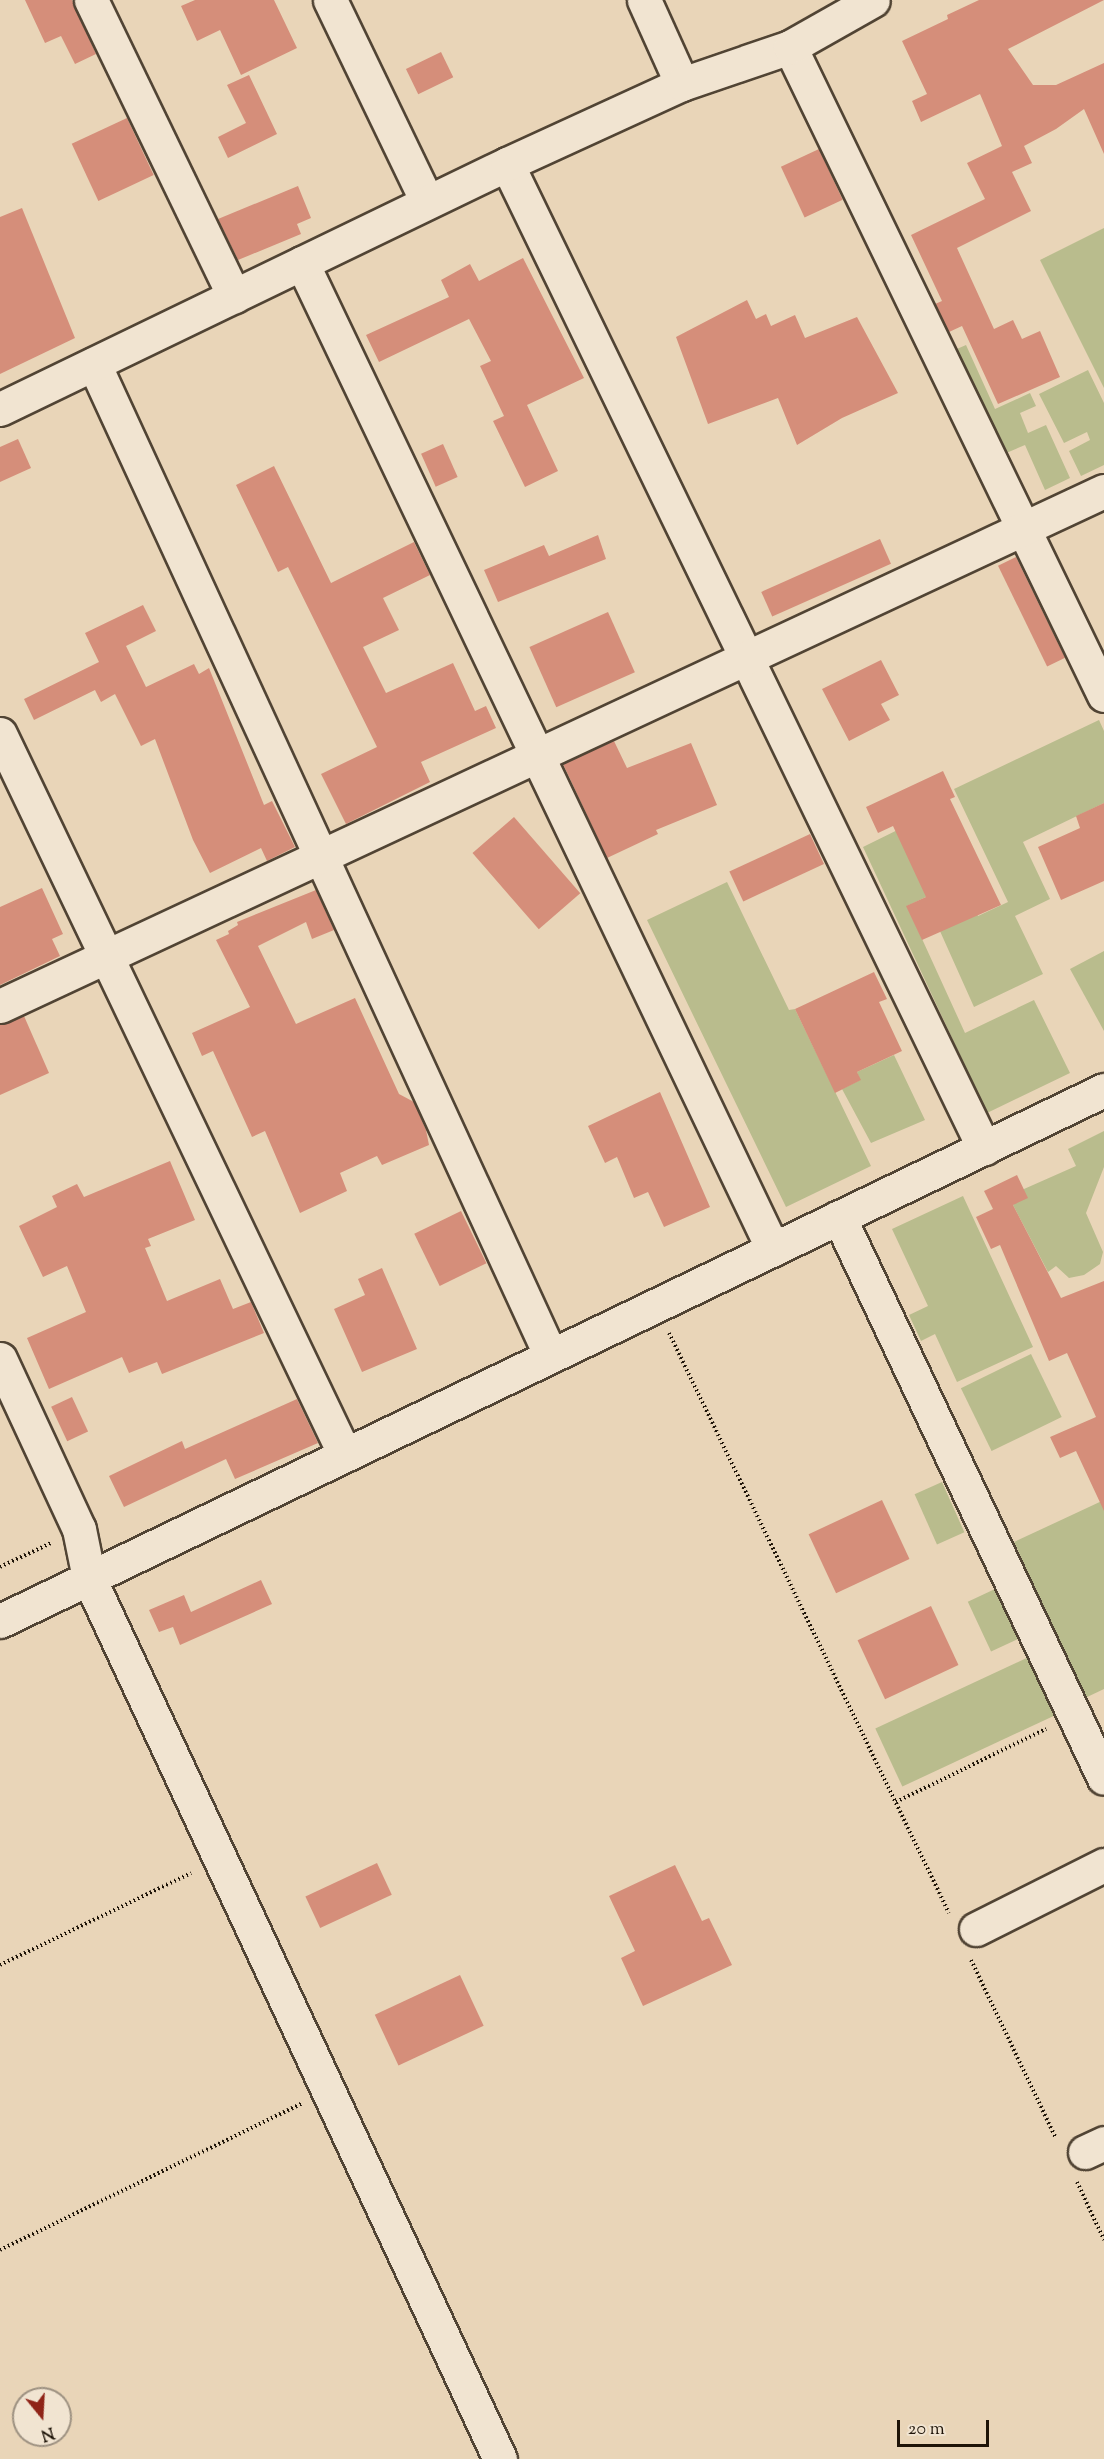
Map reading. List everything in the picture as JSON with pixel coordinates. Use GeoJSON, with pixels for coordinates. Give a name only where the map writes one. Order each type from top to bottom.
{"type":"FeatureCollection","features":[{"type":"Feature","properties":{"kind":"street"},"geometry":{"type":"LineString","coordinates":[[92,0],[234,296]]}},
{"type":"Feature","properties":{"kind":"street"},"geometry":{"type":"LineString","coordinates":[[330,0],[427,202]]}},
{"type":"Feature","properties":{"kind":"street"},"geometry":{"type":"LineString","coordinates":[[644,0],[682,84]]}},
{"type":"Feature","properties":{"kind":"street"},"geometry":{"type":"LineString","coordinates":[[0,409],[507,164],[682,84],[790,47],[873,0]]}},
{"type":"Feature","properties":{"kind":"street"},"geometry":{"type":"LineString","coordinates":[[790,47],[1104,695]]}},
{"type":"Feature","properties":{"kind":"street"},"geometry":{"type":"LineString","coordinates":[[507,164],[984,1148]]}},
{"type":"Feature","properties":{"kind":"street"},"geometry":{"type":"LineString","coordinates":[[302,263],[773,1249]]}},
{"type":"Feature","properties":{"kind":"street"},"geometry":{"type":"LineString","coordinates":[[94,364],[551,1356]]}},
{"type":"Feature","properties":{"kind":"street"},"geometry":{"type":"LineString","coordinates":[[0,1006],[1104,491]]}},
{"type":"Feature","properties":{"kind":"street"},"geometry":{"type":"LineString","coordinates":[[0,734],[345,1455]]}},
{"type":"Feature","properties":{"kind":"street"},"geometry":{"type":"LineString","coordinates":[[0,1621],[1104,1090]]}},
{"type":"Feature","properties":{"kind":"street"},"geometry":{"type":"LineString","coordinates":[[839,1217],[1104,1778]]}},
{"type":"Feature","properties":{"kind":"street"},"geometry":{"type":"LineString","coordinates":[[0,1359],[79,1529],[89,1578],[500,2459]]}},
{"type":"Feature","properties":{"kind":"street"},"geometry":{"type":"LineString","coordinates":[[966,1934],[1104,1865]]}},
{"type":"Feature","properties":{"kind":"path"},"geometry":{"type":"LineString","coordinates":[[656,1305],[896,1802],[1081,2154],[1104,2240]]}},
{"type":"Feature","properties":{"kind":"path"},"geometry":{"type":"LineString","coordinates":[[0,1567],[79,1529]]}},
{"type":"Feature","properties":{"kind":"path"},"geometry":{"type":"LineString","coordinates":[[896,1802],[1074,1715]]}},
{"type":"Feature","properties":{"kind":"path"},"geometry":{"type":"LineString","coordinates":[[0,1965],[221,1859]]}},
{"type":"Feature","properties":{"kind":"path"},"geometry":{"type":"LineString","coordinates":[[0,2250],[329,2091]]}},
{"type":"Feature","properties":{"kind":"green space"},"geometry":{"type":"Polygon","coordinates":[[[1104,228],[1104,388],[1040,260],[1104,228]]]}},
{"type":"Feature","properties":{"kind":"green space"},"geometry":{"type":"Polygon","coordinates":[[[966,345],[995,409],[1030,393],[1036,406],[1020,413],[1028,433],[1046,425],[1070,478],[1045,490],[1025,445],[997,457],[950,352],[966,345]]]}},
{"type":"Feature","properties":{"kind":"green space"},"geometry":{"type":"Polygon","coordinates":[[[1088,370],[1104,403],[1104,465],[1081,476],[1069,451],[1090,440],[1087,432],[1064,443],[1039,394],[1088,370]]]}},
{"type":"Feature","properties":{"kind":"green space"},"geometry":{"type":"Polygon","coordinates":[[[1099,720],[1104,731],[1104,803],[1023,842],[1050,899],[1015,916],[1043,974],[974,1007],[935,920],[972,903],[978,916],[1008,902],[954,789],[1099,720]]]}},
{"type":"Feature","properties":{"kind":"green space"},"geometry":{"type":"Polygon","coordinates":[[[930,814],[930,895],[907,906],[965,1033],[1034,1000],[1070,1073],[987,1113],[863,847],[930,814]]]}},
{"type":"Feature","properties":{"kind":"green space"},"geometry":{"type":"Polygon","coordinates":[[[727,882],[789,1010],[795,1009],[871,1166],[786,1207],[647,920],[727,882]]]}},
{"type":"Feature","properties":{"kind":"green space"},"geometry":{"type":"Polygon","coordinates":[[[1104,951],[1104,1031],[1070,969],[1104,951]]]}},
{"type":"Feature","properties":{"kind":"green space"},"geometry":{"type":"Polygon","coordinates":[[[894,1055],[925,1120],[871,1143],[842,1089],[860,1080],[857,1072],[894,1055]]]}},
{"type":"Feature","properties":{"kind":"green space"},"geometry":{"type":"Polygon","coordinates":[[[1104,1131],[1104,1167],[1086,1213],[1103,1252],[1100,1264],[1084,1275],[1069,1278],[1056,1266],[1048,1272],[1013,1205],[1024,1189],[1076,1166],[1068,1149],[1104,1131]]]}},
{"type":"Feature","properties":{"kind":"green space"},"geometry":{"type":"Polygon","coordinates":[[[963,1196],[1033,1347],[957,1382],[935,1334],[921,1341],[909,1315],[928,1306],[892,1229],[963,1196]]]}},
{"type":"Feature","properties":{"kind":"green space"},"geometry":{"type":"Polygon","coordinates":[[[1031,1354],[1062,1417],[992,1451],[961,1388],[1031,1354]]]}},
{"type":"Feature","properties":{"kind":"green space"},"geometry":{"type":"Polygon","coordinates":[[[942,1482],[964,1532],[937,1544],[915,1494],[942,1482]]]}},
{"type":"Feature","properties":{"kind":"green space"},"geometry":{"type":"Polygon","coordinates":[[[1104,1500],[1104,1689],[1085,1698],[1014,1542],[1104,1500]]]}},
{"type":"Feature","properties":{"kind":"green space"},"geometry":{"type":"Polygon","coordinates":[[[995,1589],[1018,1639],[991,1652],[968,1602],[995,1589]]]}},
{"type":"Feature","properties":{"kind":"green space"},"geometry":{"type":"Polygon","coordinates":[[[1033,1655],[1060,1713],[902,1787],[875,1729],[1033,1655]]]}},
{"type":"Feature","properties":{"kind":"building"},"geometry":{"type":"Polygon","coordinates":[[[25,0],[72,0],[96,54],[75,64],[61,36],[45,43],[25,0]]]}},
{"type":"Feature","properties":{"kind":"building"},"geometry":{"type":"Polygon","coordinates":[[[195,0],[274,0],[297,48],[241,75],[220,30],[197,41],[181,6],[195,0]]]}},
{"type":"Feature","properties":{"kind":"building"},"geometry":{"type":"Polygon","coordinates":[[[979,0],[1104,0],[1008,49],[1033,85],[1056,85],[1104,63],[1104,154],[1084,109],[1056,129],[1024,146],[1032,163],[1012,172],[1031,211],[957,248],[994,329],[1013,320],[1022,339],[1040,331],[1060,377],[998,404],[962,326],[949,332],[935,304],[942,301],[911,235],[985,199],[967,163],[1002,146],[980,94],[921,122],[912,101],[927,94],[902,41],[948,19],[947,15],[979,0]]]}},
{"type":"Feature","properties":{"kind":"building"},"geometry":{"type":"Polygon","coordinates":[[[441,52],[453,77],[418,94],[406,69],[441,52]]]}},
{"type":"Feature","properties":{"kind":"building"},"geometry":{"type":"Polygon","coordinates":[[[249,75],[277,134],[228,158],[218,137],[246,123],[227,85],[249,75]]]}},
{"type":"Feature","properties":{"kind":"building"},"geometry":{"type":"Polygon","coordinates":[[[127,118],[154,175],[98,201],[72,144],[127,118]]]}},
{"type":"Feature","properties":{"kind":"building"},"geometry":{"type":"Polygon","coordinates":[[[819,149],[843,200],[805,218],[781,167],[819,149]]]}},
{"type":"Feature","properties":{"kind":"building"},"geometry":{"type":"Polygon","coordinates":[[[298,186],[311,218],[297,224],[301,234],[238,260],[218,219],[298,186]]]}},
{"type":"Feature","properties":{"kind":"building"},"geometry":{"type":"Polygon","coordinates":[[[22,208],[75,338],[0,374],[0,217],[22,208]]]}},
{"type":"Feature","properties":{"kind":"building"},"geometry":{"type":"Polygon","coordinates":[[[523,258],[584,378],[527,405],[558,471],[525,487],[493,421],[504,416],[480,366],[491,361],[469,319],[379,362],[366,335],[449,297],[441,280],[470,264],[479,281],[523,258]]]}},
{"type":"Feature","properties":{"kind":"building"},"geometry":{"type":"Polygon","coordinates":[[[747,300],[756,319],[766,314],[771,326],[795,315],[805,338],[857,317],[898,393],[842,418],[797,445],[778,398],[708,424],[676,337],[747,300]]]}},
{"type":"Feature","properties":{"kind":"building"},"geometry":{"type":"Polygon","coordinates":[[[18,439],[31,468],[0,482],[0,447],[18,439]]]}},
{"type":"Feature","properties":{"kind":"building"},"geometry":{"type":"Polygon","coordinates":[[[443,444],[458,477],[436,487],[421,454],[443,444]]]}},
{"type":"Feature","properties":{"kind":"building"},"geometry":{"type":"Polygon","coordinates":[[[274,466],[331,583],[414,542],[430,575],[383,598],[399,630],[363,647],[386,693],[453,663],[475,711],[486,706],[496,728],[421,762],[430,782],[346,824],[321,774],[377,747],[288,567],[278,572],[236,485],[274,466]]]}},
{"type":"Feature","properties":{"kind":"building"},"geometry":{"type":"Polygon","coordinates":[[[598,535],[606,559],[498,602],[484,570],[544,545],[549,556],[598,535]]]}},
{"type":"Feature","properties":{"kind":"building"},"geometry":{"type":"Polygon","coordinates":[[[880,539],[891,564],[772,617],[761,592],[880,539]]]}},
{"type":"Feature","properties":{"kind":"building"},"geometry":{"type":"Polygon","coordinates":[[[1016,557],[1065,658],[1047,666],[998,566],[1016,557]]]}},
{"type":"Feature","properties":{"kind":"building"},"geometry":{"type":"Polygon","coordinates":[[[143,605],[156,631],[126,646],[146,687],[194,664],[199,674],[209,668],[264,805],[272,801],[295,847],[267,861],[261,848],[210,873],[193,840],[155,739],[141,746],[115,694],[101,702],[95,690],[34,720],[24,699],[99,662],[85,633],[143,605]]]}},
{"type":"Feature","properties":{"kind":"building"},"geometry":{"type":"Polygon","coordinates":[[[608,612],[635,672],[556,707],[529,647],[608,612]]]}},
{"type":"Feature","properties":{"kind":"building"},"geometry":{"type":"Polygon","coordinates":[[[881,660],[899,695],[881,704],[890,720],[849,741],[822,689],[881,660]]]}},
{"type":"Feature","properties":{"kind":"building"},"geometry":{"type":"Polygon","coordinates":[[[614,741],[627,768],[691,743],[717,805],[656,830],[658,834],[607,858],[563,764],[614,741]]]}},
{"type":"Feature","properties":{"kind":"building"},"geometry":{"type":"Polygon","coordinates":[[[943,771],[955,797],[950,799],[1001,905],[922,940],[906,906],[926,897],[893,826],[878,833],[866,807],[943,771]]]}},
{"type":"Feature","properties":{"kind":"building"},"geometry":{"type":"Polygon","coordinates":[[[1104,803],[1104,881],[1061,900],[1038,847],[1080,828],[1076,816],[1104,803]]]}},
{"type":"Feature","properties":{"kind":"building"},"geometry":{"type":"Polygon","coordinates":[[[514,817],[580,893],[539,929],[472,853],[514,817]]]}},
{"type":"Feature","properties":{"kind":"building"},"geometry":{"type":"Polygon","coordinates":[[[810,834],[824,864],[743,902],[729,872],[810,834]]]}},
{"type":"Feature","properties":{"kind":"building"},"geometry":{"type":"Polygon","coordinates":[[[42,888],[63,934],[52,939],[60,956],[0,985],[0,907],[42,888]]]}},
{"type":"Feature","properties":{"kind":"building"},"geometry":{"type":"Polygon","coordinates":[[[316,890],[334,930],[312,939],[306,922],[258,946],[296,1024],[355,998],[399,1094],[414,1102],[426,1130],[429,1145],[382,1165],[377,1156],[340,1173],[347,1191],[300,1213],[265,1131],[252,1137],[213,1051],[202,1056],[192,1033],[250,1007],[216,940],[229,934],[228,931],[238,925],[237,922],[316,890]]]}},
{"type":"Feature","properties":{"kind":"building"},"geometry":{"type":"Polygon","coordinates":[[[874,972],[887,999],[879,1002],[902,1051],[857,1072],[861,1080],[835,1093],[795,1009],[874,972]]]}},
{"type":"Feature","properties":{"kind":"building"},"geometry":{"type":"Polygon","coordinates":[[[24,1016],[49,1073],[0,1095],[0,1024],[24,1016]]]}},
{"type":"Feature","properties":{"kind":"building"},"geometry":{"type":"Polygon","coordinates":[[[660,1092],[710,1207],[664,1227],[648,1192],[634,1198],[617,1157],[605,1163],[588,1126],[660,1092]]]}},
{"type":"Feature","properties":{"kind":"building"},"geometry":{"type":"Polygon","coordinates":[[[170,1161],[195,1220],[148,1239],[151,1246],[145,1248],[167,1301],[220,1279],[233,1309],[251,1302],[264,1333],[162,1374],[157,1362],[129,1373],[122,1357],[49,1389],[27,1338],[86,1312],[67,1266],[43,1277],[19,1226],[57,1207],[52,1196],[77,1184],[84,1197],[170,1161]]]}},
{"type":"Feature","properties":{"kind":"building"},"geometry":{"type":"Polygon","coordinates":[[[1017,1175],[1028,1198],[1013,1205],[1061,1298],[1104,1281],[1104,1511],[1076,1451],[1060,1458],[1050,1437],[1096,1417],[1067,1353],[1049,1361],[1000,1245],[991,1249],[976,1217],[993,1209],[984,1191],[1017,1175]]]}},
{"type":"Feature","properties":{"kind":"building"},"geometry":{"type":"Polygon","coordinates":[[[461,1211],[486,1263],[440,1286],[414,1234],[461,1211]]]}},
{"type":"Feature","properties":{"kind":"building"},"geometry":{"type":"Polygon","coordinates":[[[382,1268],[417,1349],[362,1372],[334,1309],[365,1295],[358,1279],[382,1268]]]}},
{"type":"Feature","properties":{"kind":"building"},"geometry":{"type":"Polygon","coordinates":[[[72,1397],[88,1431],[67,1441],[51,1407],[72,1397]]]}},
{"type":"Feature","properties":{"kind":"building"},"geometry":{"type":"Polygon","coordinates":[[[297,1399],[318,1443],[235,1479],[226,1459],[124,1507],[109,1476],[182,1441],[185,1449],[297,1399]]]}},
{"type":"Feature","properties":{"kind":"building"},"geometry":{"type":"Polygon","coordinates":[[[882,1500],[909,1559],[836,1593],[809,1534],[882,1500]]]}},
{"type":"Feature","properties":{"kind":"building"},"geometry":{"type":"Polygon","coordinates":[[[261,1580],[272,1604],[180,1645],[173,1627],[159,1632],[149,1610],[184,1595],[191,1612],[261,1580]]]}},
{"type":"Feature","properties":{"kind":"building"},"geometry":{"type":"Polygon","coordinates":[[[931,1606],[958,1665],[885,1699],[858,1640],[931,1606]]]}},
{"type":"Feature","properties":{"kind":"building"},"geometry":{"type":"Polygon","coordinates":[[[377,1863],[392,1895],[320,1928],[305,1896],[377,1863]]]}},
{"type":"Feature","properties":{"kind":"building"},"geometry":{"type":"Polygon","coordinates":[[[675,1865],[702,1921],[709,1918],[732,1965],[643,2006],[621,1958],[635,1951],[609,1896],[675,1865]]]}},
{"type":"Feature","properties":{"kind":"building"},"geometry":{"type":"Polygon","coordinates":[[[460,1975],[484,2026],[398,2065],[375,2015],[460,1975]]]}}]}
